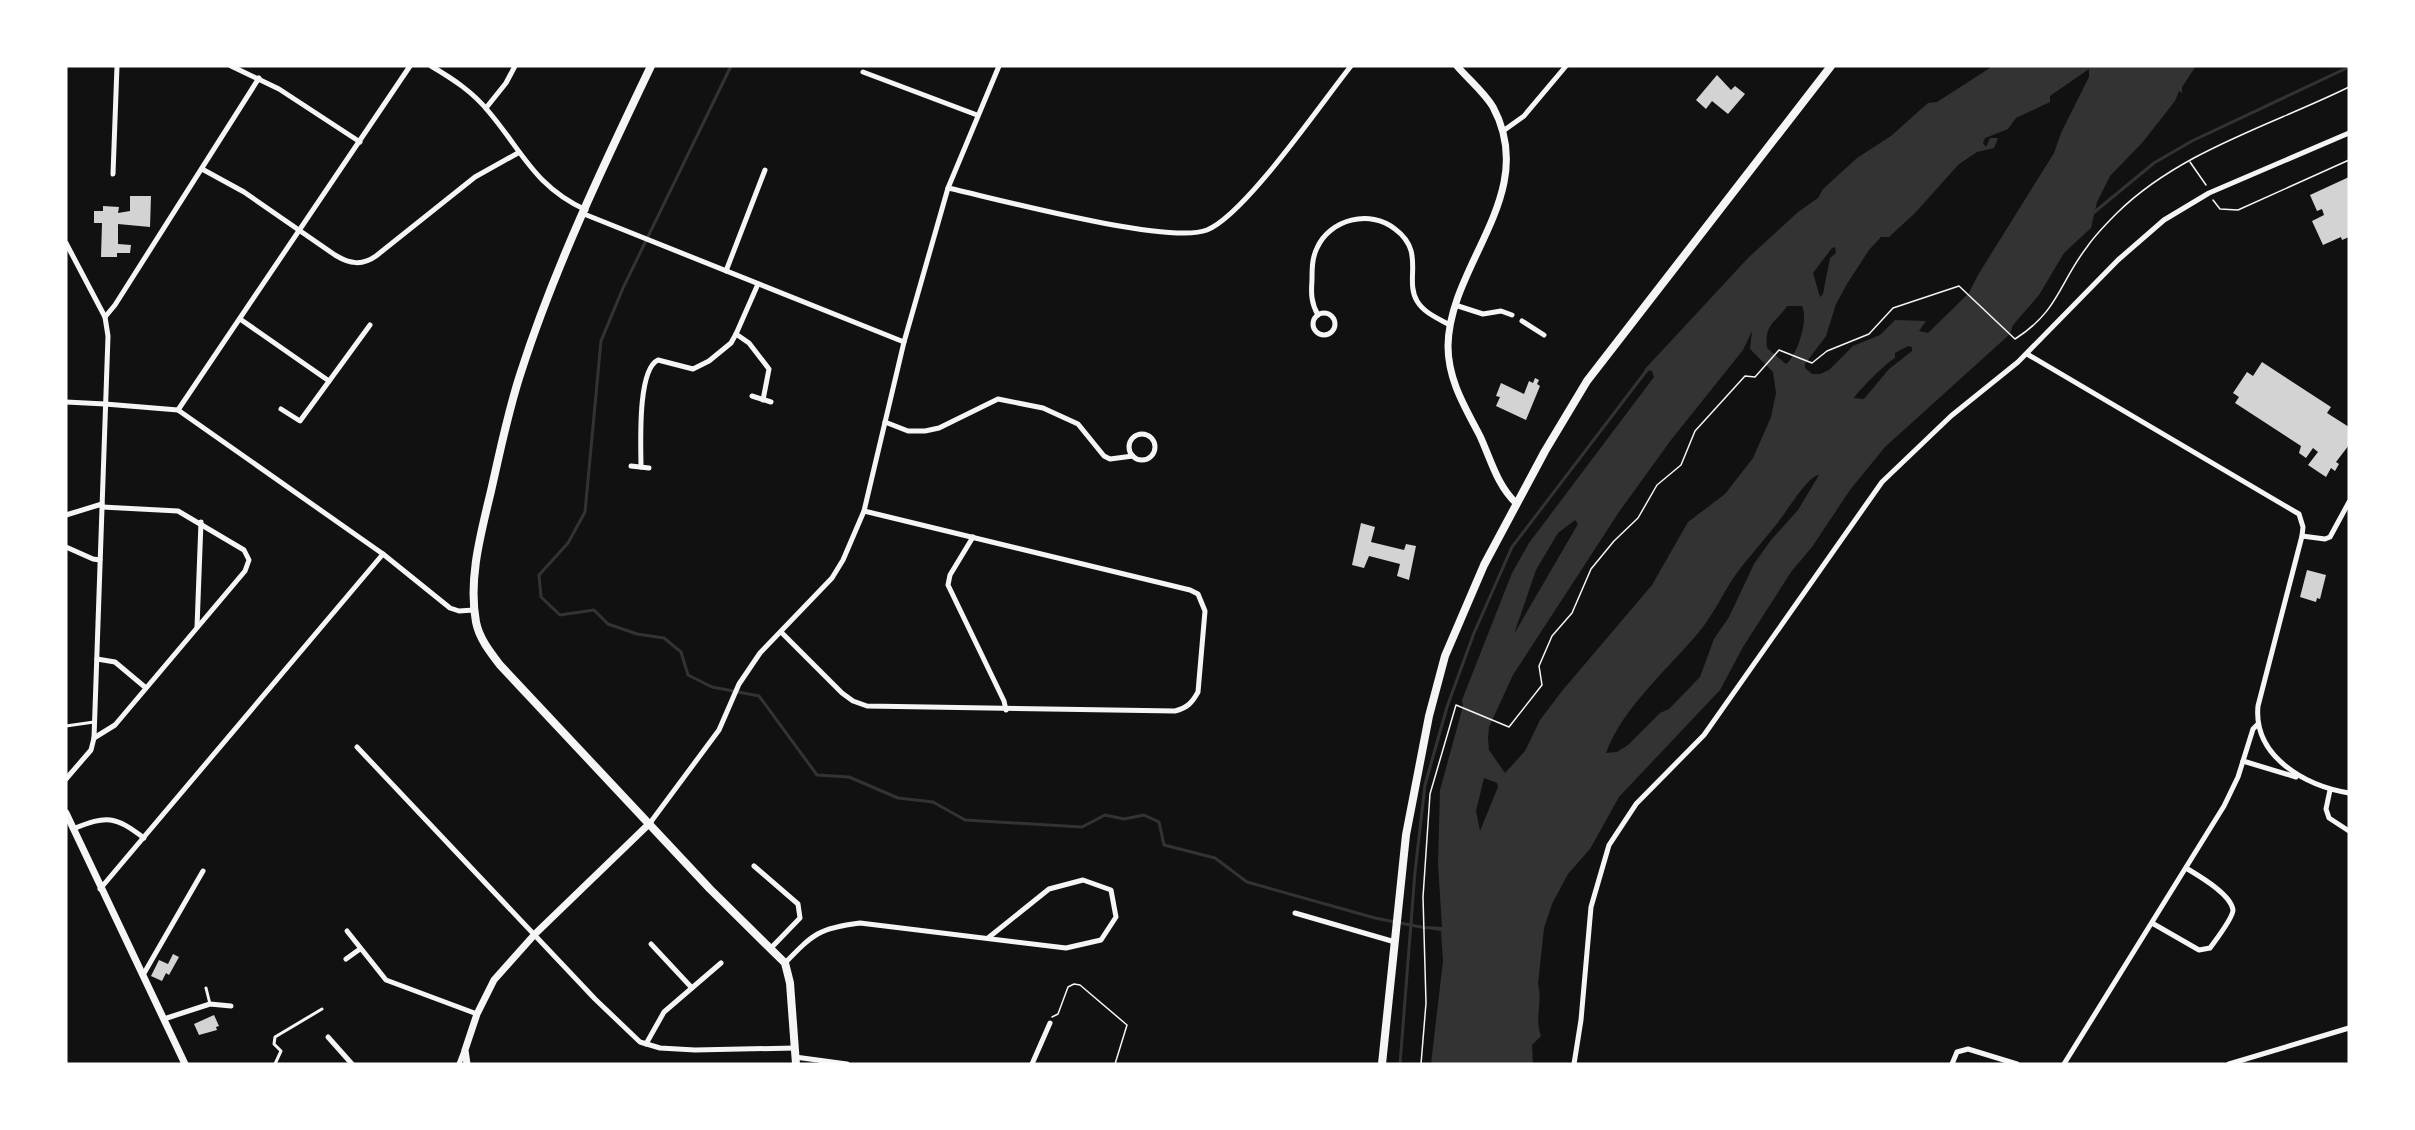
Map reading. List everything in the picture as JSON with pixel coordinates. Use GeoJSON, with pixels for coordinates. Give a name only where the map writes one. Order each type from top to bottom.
{"type":"FeatureCollection","features":[{"type":"Feature","properties":{"kind":"main road"},"geometry":{"type":"LineString","coordinates":[[651,66],[546,303],[520,375],[480,540],[474,579],[474,610],[479,633],[500,665],[710,889],[785,963],[790,983],[796,1061]]}},
{"type":"Feature","properties":{"kind":"main road"},"geometry":{"type":"LineString","coordinates":[[1382,1064],[1406,835],[1429,716],[1445,657],[1484,565],[1516,503],[1587,381],[1830,66]]}},
{"type":"Feature","properties":{"kind":"street"},"geometry":{"type":"LineString","coordinates":[[113,174],[117,66]]}},
{"type":"Feature","properties":{"kind":"street"},"geometry":{"type":"LineString","coordinates":[[231,66],[259,78],[360,142]]}},
{"type":"Feature","properties":{"kind":"street"},"geometry":{"type":"LineString","coordinates":[[178,410],[410,66]]}},
{"type":"Feature","properties":{"kind":"street"},"geometry":{"type":"LineString","coordinates":[[431,66],[469,91],[486,108],[518,153],[546,185],[585,212],[640,237],[904,342]]}},
{"type":"Feature","properties":{"kind":"street"},"geometry":{"type":"LineString","coordinates":[[486,108],[506,83],[514,66]]}},
{"type":"Feature","properties":{"kind":"street"},"geometry":{"type":"LineString","coordinates":[[459,1064],[477,1014],[494,980],[536,934],[650,823],[719,730],[739,684],[760,653],[832,578],[843,560],[864,511],[904,342],[948,188],[999,66]]}},
{"type":"Feature","properties":{"kind":"street"},"geometry":{"type":"LineString","coordinates":[[948,188],[1032,208],[1166,232],[1208,230],[1243,201],[1266,176],[1351,66]]}},
{"type":"Feature","properties":{"kind":"street"},"geometry":{"type":"LineString","coordinates":[[1456,66],[1492,106],[1503,131],[1506,161],[1498,209],[1455,305],[1448,347],[1453,382],[1502,489],[1516,503]]}},
{"type":"Feature","properties":{"kind":"street"},"geometry":{"type":"LineString","coordinates":[[1503,131],[1524,116],[1566,66]]}},
{"type":"Feature","properties":{"kind":"street"},"geometry":{"type":"LineString","coordinates":[[863,72],[977,115]]}},
{"type":"Feature","properties":{"kind":"street"},"geometry":{"type":"LineString","coordinates":[[105,317],[115,305],[259,78]]}},
{"type":"Feature","properties":{"kind":"street"},"geometry":{"type":"LineString","coordinates":[[1574,1064],[1581,1020],[1592,906],[1601,867],[1609,845],[1623,821],[1655,783],[1704,735],[1882,482],[1951,416],[2027,354],[2141,238],[2164,220],[2210,193],[2349,133]]}},
{"type":"Feature","properties":{"kind":"street"},"geometry":{"type":"LineString","coordinates":[[202,169],[244,192],[345,261],[362,263],[370,260],[475,177],[518,153]]}},
{"type":"Feature","properties":{"kind":"street"},"geometry":{"type":"LineString","coordinates":[[726,271],[765,170]]}},
{"type":"Feature","properties":{"kind":"street"},"geometry":{"type":"LineString","coordinates":[[1318,315],[1311,299],[1313,259],[1316,249],[1335,226],[1364,218],[1380,221],[1395,228],[1402,236],[1414,260],[1413,290],[1418,303],[1450,326]]}},
{"type":"Feature","properties":{"kind":"street"},"geometry":{"type":"LineString","coordinates":[[66,243],[105,317],[108,336],[94,738],[91,750],[66,779]]}},
{"type":"Feature","properties":{"kind":"street"},"geometry":{"type":"LineString","coordinates":[[641,467],[644,387],[651,366],[658,360],[687,368],[699,368],[724,350],[736,334],[758,284]]}},
{"type":"Feature","properties":{"kind":"street"},"geometry":{"type":"LineString","coordinates":[[1455,305],[1483,314],[1500,311],[1512,315]]}},
{"type":"Feature","properties":{"kind":"street"},"geometry":{"type":"LineString","coordinates":[[1326,313],[1332,317],[1335,327],[1330,333],[1320,334],[1315,330],[1313,324],[1318,315],[1326,313]]}},
{"type":"Feature","properties":{"kind":"street"},"geometry":{"type":"LineString","coordinates":[[240,319],[329,381]]}},
{"type":"Feature","properties":{"kind":"street"},"geometry":{"type":"LineString","coordinates":[[1522,321],[1544,335]]}},
{"type":"Feature","properties":{"kind":"street"},"geometry":{"type":"LineString","coordinates":[[281,409],[300,421],[370,325]]}},
{"type":"Feature","properties":{"kind":"street"},"geometry":{"type":"LineString","coordinates":[[736,334],[753,347],[768,369],[763,400]]}},
{"type":"Feature","properties":{"kind":"street"},"geometry":{"type":"LineString","coordinates":[[2027,354],[2291,508],[2302,520],[2302,536],[2258,706],[2258,724],[2276,756],[2303,778]]}},
{"type":"Feature","properties":{"kind":"street"},"geometry":{"type":"LineString","coordinates":[[752,396],[771,402]]}},
{"type":"Feature","properties":{"kind":"street"},"geometry":{"type":"LineString","coordinates":[[885,423],[909,431],[925,431],[939,428],[998,399],[1043,408],[1078,424],[1104,456],[1110,459],[1133,456],[1144,459],[1151,456],[1155,445],[1151,438],[1139,435],[1132,439],[1130,448],[1133,456]]}},
{"type":"Feature","properties":{"kind":"street"},"geometry":{"type":"LineString","coordinates":[[66,402],[178,410],[382,554],[455,610],[474,610]]}},
{"type":"Feature","properties":{"kind":"street"},"geometry":{"type":"LineString","coordinates":[[631,466],[650,468]]}},
{"type":"Feature","properties":{"kind":"street"},"geometry":{"type":"LineString","coordinates":[[2302,536],[2325,539],[2330,537],[2349,502]]}},
{"type":"Feature","properties":{"kind":"street"},"geometry":{"type":"LineString","coordinates":[[66,516],[102,506],[170,509],[201,522],[244,550],[249,560],[246,571],[115,724],[94,738]]}},
{"type":"Feature","properties":{"kind":"street"},"geometry":{"type":"LineString","coordinates":[[781,632],[842,693],[853,701],[867,706],[1175,711],[1185,709],[1198,692],[1205,611],[1198,594],[1190,590],[864,511]]}},
{"type":"Feature","properties":{"kind":"street"},"geometry":{"type":"LineString","coordinates":[[197,627],[201,522]]}},
{"type":"Feature","properties":{"kind":"street"},"geometry":{"type":"LineString","coordinates":[[973,537],[950,575],[948,585],[1005,701],[1006,710]]}},
{"type":"Feature","properties":{"kind":"street"},"geometry":{"type":"LineString","coordinates":[[66,547],[93,560],[100,560]]}},
{"type":"Feature","properties":{"kind":"street"},"geometry":{"type":"LineString","coordinates":[[100,888],[382,554]]}},
{"type":"Feature","properties":{"kind":"street"},"geometry":{"type":"LineString","coordinates":[[97,659],[115,662],[146,688]]}},
{"type":"Feature","properties":{"kind":"street"},"geometry":{"type":"LineString","coordinates":[[2064,1064],[2224,806],[2243,761],[2253,729],[2258,724]]}},
{"type":"Feature","properties":{"kind":"street"},"geometry":{"type":"LineString","coordinates":[[357,747],[631,1035],[646,1044],[695,1050],[795,1048]]}},
{"type":"Feature","properties":{"kind":"street"},"geometry":{"type":"LineString","coordinates":[[2243,761],[2303,778],[2330,790],[2349,793]]}},
{"type":"Feature","properties":{"kind":"street"},"geometry":{"type":"LineString","coordinates":[[2330,790],[2326,809],[2329,818],[2349,831]]}},
{"type":"Feature","properties":{"kind":"street"},"geometry":{"type":"LineString","coordinates":[[66,813],[186,1064]]}},
{"type":"Feature","properties":{"kind":"street"},"geometry":{"type":"LineString","coordinates":[[74,829],[107,818],[125,823],[144,838]]}},
{"type":"Feature","properties":{"kind":"street"},"geometry":{"type":"LineString","coordinates":[[754,866],[798,904],[800,918],[771,948]]}},
{"type":"Feature","properties":{"kind":"street"},"geometry":{"type":"LineString","coordinates":[[2152,923],[2199,950],[2210,948],[2233,910],[2211,883],[2186,868]]}},
{"type":"Feature","properties":{"kind":"street"},"geometry":{"type":"LineString","coordinates":[[142,975],[203,871]]}},
{"type":"Feature","properties":{"kind":"street"},"geometry":{"type":"LineString","coordinates":[[785,963],[810,937],[828,927],[860,923],[1066,948],[1101,940],[1116,917],[1111,890],[1083,880],[1049,889],[988,938]]}},
{"type":"Feature","properties":{"kind":"street"},"geometry":{"type":"LineString","coordinates":[[1295,913],[1395,942]]}},
{"type":"Feature","properties":{"kind":"street"},"geometry":{"type":"LineString","coordinates":[[347,931],[386,980],[477,1014]]}},
{"type":"Feature","properties":{"kind":"street"},"geometry":{"type":"LineString","coordinates":[[651,944],[692,988]]}},
{"type":"Feature","properties":{"kind":"street"},"geometry":{"type":"LineString","coordinates":[[346,959],[360,949]]}},
{"type":"Feature","properties":{"kind":"street"},"geometry":{"type":"LineString","coordinates":[[646,1044],[658,1020],[721,963]]}},
{"type":"Feature","properties":{"kind":"street"},"geometry":{"type":"LineString","coordinates":[[164,1019],[210,1004],[231,1006]]}},
{"type":"Feature","properties":{"kind":"street"},"geometry":{"type":"LineString","coordinates":[[1032,1064],[1050,1023]]}},
{"type":"Feature","properties":{"kind":"street"},"geometry":{"type":"LineString","coordinates":[[2229,1064],[2349,1028]]}},
{"type":"Feature","properties":{"kind":"street"},"geometry":{"type":"LineString","coordinates":[[328,1037],[352,1064]]}},
{"type":"Feature","properties":{"kind":"street"},"geometry":{"type":"LineString","coordinates":[[1952,1064],[1957,1052],[1968,1049],[2017,1064]]}},
{"type":"Feature","properties":{"kind":"street"},"geometry":{"type":"LineString","coordinates":[[465,1050],[467,1064]]}},
{"type":"Feature","properties":{"kind":"street"},"geometry":{"type":"LineString","coordinates":[[796,1061],[847,1064]]}},
{"type":"Feature","properties":{"kind":"lane"},"geometry":{"type":"LineString","coordinates":[[66,726],[95,722]]}},
{"type":"Feature","properties":{"kind":"lane"},"geometry":{"type":"LineString","coordinates":[[206,988],[210,1004]]}},
{"type":"Feature","properties":{"kind":"lane"},"geometry":{"type":"LineString","coordinates":[[275,1064],[280,1052],[274,1044],[275,1036],[322,1009]]}},
{"type":"Feature","properties":{"kind":"path"},"geometry":{"type":"LineString","coordinates":[[1421,1064],[1426,1003],[1422,924],[1430,794],[1456,705],[1509,727],[1542,685],[1539,666],[1552,636],[1572,612],[1591,570],[1614,541],[1638,518],[1657,485],[1681,465],[1695,431],[1745,376],[1755,377],[1765,363],[1779,350],[1812,363],[1827,351],[1869,334],[1893,308],[1959,286],[2015,339],[2030,329],[2056,302],[2086,247],[2116,213],[2153,183],[2189,162],[2349,87]]}},
{"type":"Feature","properties":{"kind":"path"},"geometry":{"type":"LineString","coordinates":[[2189,162],[2220,209],[2238,210],[2349,160]]}},
{"type":"Feature","properties":{"kind":"path"},"geometry":{"type":"LineString","coordinates":[[1050,1023],[1053,1016],[1058,1014],[1068,987],[1074,984],[1080,985],[1127,1025],[1115,1064]]}},
{"type":"Feature","properties":{"kind":"shaded area"},"geometry":{"type":"Polygon","coordinates":[[[1993,66],[2196,66],[2182,87],[2182,93],[2179,91],[2175,101],[2142,143],[2110,176],[2097,202],[2091,228],[2064,253],[2039,295],[2013,325],[2010,334],[1885,447],[1850,490],[1812,547],[1791,572],[1743,647],[1720,690],[1619,797],[1590,849],[1568,874],[1552,904],[1544,928],[1538,984],[1540,997],[1538,1023],[1541,1036],[1532,1045],[1533,1064],[1431,1064],[1443,961],[1441,931],[1427,929],[1426,926],[1442,927],[1438,864],[1440,790],[1463,706],[1462,700],[1512,573],[1529,543],[1654,377],[1652,371],[1644,370],[1748,258],[1798,212],[1818,198],[1823,189],[1857,158],[1891,136],[1928,103],[1937,102],[1993,66]],[[2089,69],[2050,96],[2050,102],[2016,118],[2008,129],[1985,138],[1983,143],[1986,147],[1990,138],[1998,138],[1994,148],[1977,152],[1959,164],[1915,213],[1889,237],[1881,237],[1869,250],[1836,304],[1826,336],[1805,364],[1805,368],[1812,374],[1820,374],[1829,370],[1853,346],[1880,335],[1895,320],[1926,321],[1919,331],[1928,333],[1969,293],[2054,153],[2061,133],[2089,77],[2089,69]],[[1835,247],[1832,248],[1813,273],[1820,297],[1823,294],[1830,258],[1836,253],[1835,247]],[[1787,306],[1767,333],[1767,348],[1786,364],[1801,337],[1804,319],[1802,306],[1787,306]],[[1752,331],[1743,350],[1671,440],[1619,512],[1513,675],[1489,727],[1488,738],[1489,750],[1505,773],[1525,751],[1540,720],[1562,691],[1652,585],[1688,522],[1725,494],[1753,458],[1771,417],[1776,393],[1773,372],[1750,349],[1752,331]],[[1908,346],[1895,353],[1895,358],[1854,398],[1864,399],[1889,369],[1912,351],[1912,347],[1908,346]],[[1819,475],[1808,482],[1737,573],[1703,627],[1649,687],[1624,719],[1606,753],[1617,752],[1628,745],[1660,713],[1669,709],[1700,677],[1714,639],[1729,617],[1754,564],[1771,540],[1798,510],[1819,475]],[[1575,520],[1558,533],[1536,570],[1514,634],[1578,524],[1575,520]],[[1484,778],[1476,811],[1480,831],[1498,787],[1497,783],[1484,778]]]}},
{"type":"Feature","properties":{"kind":"building"},"geometry":{"type":"Polygon","coordinates":[[[1717,75],[1731,90],[1735,86],[1745,94],[1728,114],[1712,101],[1706,109],[1696,100],[1717,75]]]}},
{"type":"Feature","properties":{"kind":"building"},"geometry":{"type":"Polygon","coordinates":[[[2349,177],[2349,237],[2342,240],[2341,237],[2323,245],[2312,221],[2324,215],[2322,209],[2317,211],[2310,195],[2349,177]]]}},
{"type":"Feature","properties":{"kind":"building"},"geometry":{"type":"Polygon","coordinates":[[[130,196],[151,196],[150,227],[118,224],[118,244],[131,245],[130,253],[117,253],[117,257],[101,257],[102,223],[94,223],[94,211],[103,211],[103,206],[119,207],[118,213],[130,211],[130,196]]]}},
{"type":"Feature","properties":{"kind":"building"},"geometry":{"type":"Polygon","coordinates":[[[2262,362],[2331,407],[2327,413],[2349,427],[2349,445],[2336,462],[2339,464],[2335,471],[2331,468],[2326,477],[2308,465],[2318,452],[2313,448],[2306,458],[2299,453],[2301,446],[2235,403],[2239,397],[2233,393],[2247,372],[2253,376],[2262,362]]]}},
{"type":"Feature","properties":{"kind":"building"},"geometry":{"type":"Polygon","coordinates":[[[1535,378],[1539,380],[1537,384],[1540,386],[1526,420],[1496,406],[1500,397],[1496,396],[1501,383],[1524,394],[1529,381],[1533,383],[1535,378]]]}},
{"type":"Feature","properties":{"kind":"building"},"geometry":{"type":"Polygon","coordinates":[[[1361,523],[1375,527],[1371,542],[1404,550],[1406,544],[1416,546],[1409,580],[1397,576],[1400,564],[1369,556],[1364,568],[1352,565],[1361,523]]]}},
{"type":"Feature","properties":{"kind":"building"},"geometry":{"type":"Polygon","coordinates":[[[2307,570],[2326,575],[2320,599],[2317,598],[2316,602],[2300,597],[2307,570]]]}},
{"type":"Feature","properties":{"kind":"building"},"geometry":{"type":"Polygon","coordinates":[[[173,954],[179,957],[169,975],[166,973],[162,981],[151,976],[159,960],[168,964],[173,954]]]}},
{"type":"Feature","properties":{"kind":"building"},"geometry":{"type":"Polygon","coordinates":[[[214,1015],[219,1026],[216,1027],[217,1030],[199,1035],[194,1024],[214,1015]]]}},
{"type":"Feature","properties":{"kind":"waterway"},"geometry":{"type":"LineString","coordinates":[[731,66],[623,288],[601,341],[585,512],[568,543],[539,575],[541,597],[560,615],[594,610],[608,624],[637,634],[664,638],[681,652],[688,675],[712,687],[759,696],[817,775],[849,777],[898,798],[933,802],[965,820],[1082,827],[1105,815],[1124,819],[1144,815],[1159,822],[1164,845],[1215,858],[1247,882],[1375,918],[1426,928]]}},
{"type":"Feature","properties":{"kind":"waterway"},"geometry":{"type":"LineString","coordinates":[[2092,214],[2154,163],[2192,141],[2349,67]]}},
{"type":"Feature","properties":{"kind":"waterway"},"geometry":{"type":"LineString","coordinates":[[1400,1064],[1415,872],[1425,785],[1447,707],[1474,633],[1512,547],[1647,370]]}}]}
